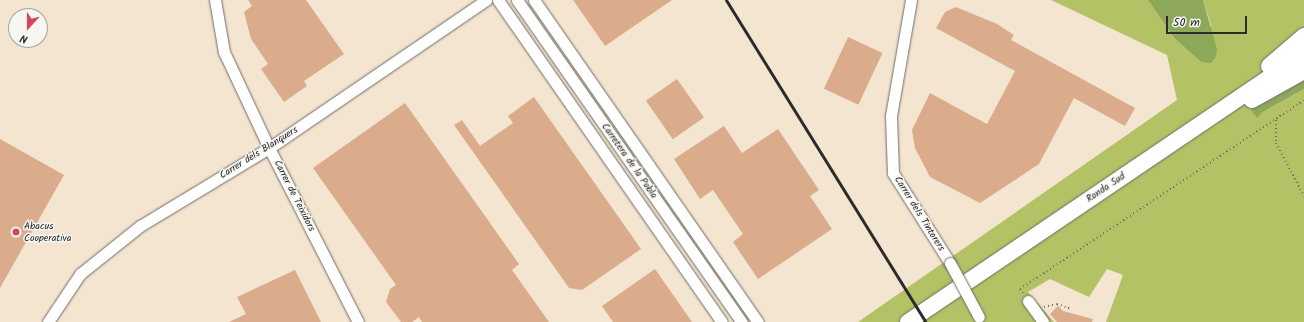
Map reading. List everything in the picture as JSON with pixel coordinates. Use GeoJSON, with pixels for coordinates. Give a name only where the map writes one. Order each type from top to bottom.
{"type":"FeatureCollection","features":[{"type":"Feature","properties":{"kind":"highway"},"geometry":{"type":"LineString","coordinates":[[1206,120],[1226,97],[1272,64],[1304,36]]}},
{"type":"Feature","properties":{"kind":"highway","name":"Ronda Sud"},"geometry":{"type":"LineString","coordinates":[[908,322],[1304,54]]}},
{"type":"Feature","properties":{"kind":"highway"},"geometry":{"type":"LineString","coordinates":[[1206,120],[1244,104],[1304,71]]}},
{"type":"Feature","properties":{"kind":"street","name":"Carrer de Teixidors"},"geometry":{"type":"LineString","coordinates":[[215,0],[224,52],[270,148],[358,322]]}},
{"type":"Feature","properties":{"kind":"street","name":"Carrer dels Blanquers"},"geometry":{"type":"LineString","coordinates":[[48,322],[80,274],[140,226],[270,148],[486,0]]}},
{"type":"Feature","properties":{"kind":"street","name":"Carretera de la Pobla"},"geometry":{"type":"LineString","coordinates":[[498,0],[722,322]]}},
{"type":"Feature","properties":{"kind":"street","name":"Carretera de la Pobla"},"geometry":{"type":"LineString","coordinates":[[517,0],[742,322]]}},
{"type":"Feature","properties":{"kind":"street","name":"Carretera de la Pobla"},"geometry":{"type":"LineString","coordinates":[[534,0],[758,322]]}},
{"type":"Feature","properties":{"kind":"street","name":"Carrer dels Tintorers"},"geometry":{"type":"LineString","coordinates":[[911,0],[891,116],[893,173],[950,263],[982,320]]}},
{"type":"Feature","properties":{"kind":"street"},"geometry":{"type":"LineString","coordinates":[[1028,301],[1044,322]]}},
{"type":"Feature","properties":{"kind":"path"},"geometry":{"type":"LineString","coordinates":[[1028,301],[1020,290],[1282,113],[1304,100]]}},
{"type":"Feature","properties":{"kind":"path"},"geometry":{"type":"LineString","coordinates":[[1282,113],[1276,120],[1276,143],[1304,196]]}},
{"type":"Feature","properties":{"kind":"path"},"geometry":{"type":"LineString","coordinates":[[1036,312],[1049,304],[1071,309]]}},
{"type":"Feature","properties":{"kind":"green space"},"geometry":{"type":"Polygon","coordinates":[[[1051,0],[1148,0],[1174,38],[1201,62],[1211,25],[1203,0],[1304,0],[1304,69],[1257,118],[1263,112],[1304,89],[1304,322],[1106,322],[1123,275],[1107,269],[1089,297],[1050,279],[1028,292],[1054,322],[858,322],[1177,100],[1167,55],[1051,0]]]}},
{"type":"Feature","properties":{"kind":"green space"},"geometry":{"type":"Polygon","coordinates":[[[1148,0],[1203,0],[1217,49],[1216,57],[1211,63],[1201,62],[1174,38],[1148,0]]]}},
{"type":"Feature","properties":{"kind":"green space"},"geometry":{"type":"Polygon","coordinates":[[[1304,69],[1304,89],[1263,112],[1257,118],[1251,110],[1254,105],[1304,69]]]}},
{"type":"Feature","properties":{"kind":"building"},"geometry":{"type":"Polygon","coordinates":[[[248,0],[306,0],[344,54],[304,81],[307,86],[284,102],[261,69],[268,64],[251,39],[244,12],[252,6],[248,0]]]}},
{"type":"Feature","properties":{"kind":"building"},"geometry":{"type":"Polygon","coordinates":[[[573,0],[672,0],[605,46],[573,0]]]}},
{"type":"Feature","properties":{"kind":"building"},"geometry":{"type":"Polygon","coordinates":[[[956,7],[997,24],[1014,35],[1011,40],[1135,108],[1125,126],[1074,98],[1039,164],[980,203],[930,177],[915,148],[912,130],[930,93],[987,124],[1015,71],[936,28],[945,12],[956,7]]]}},
{"type":"Feature","properties":{"kind":"building"},"geometry":{"type":"Polygon","coordinates":[[[848,37],[882,53],[858,105],[824,89],[848,37]]]}},
{"type":"Feature","properties":{"kind":"building"},"geometry":{"type":"Polygon","coordinates":[[[677,79],[704,118],[673,139],[646,101],[677,79]]]}},
{"type":"Feature","properties":{"kind":"building"},"geometry":{"type":"Polygon","coordinates":[[[534,97],[641,249],[582,290],[569,288],[454,125],[462,120],[480,146],[513,123],[508,116],[534,97]]]}},
{"type":"Feature","properties":{"kind":"building"},"geometry":{"type":"Polygon","coordinates":[[[405,103],[519,264],[512,270],[549,322],[422,322],[419,317],[412,322],[401,322],[386,302],[390,289],[396,285],[313,168],[405,103]]]}},
{"type":"Feature","properties":{"kind":"building"},"geometry":{"type":"Polygon","coordinates":[[[724,126],[742,153],[778,129],[819,190],[810,196],[832,229],[758,279],[733,242],[743,234],[713,190],[700,199],[674,159],[724,126]]]}},
{"type":"Feature","properties":{"kind":"building","name":"Abacus Cooperativa"},"geometry":{"type":"Polygon","coordinates":[[[0,139],[64,175],[0,288],[0,139]]]}},
{"type":"Feature","properties":{"kind":"building"},"geometry":{"type":"Polygon","coordinates":[[[655,269],[692,322],[613,322],[602,306],[655,269]]]}},
{"type":"Feature","properties":{"kind":"building"},"geometry":{"type":"Polygon","coordinates":[[[295,270],[321,322],[229,322],[246,314],[237,297],[295,270]]]}},
{"type":"Feature","properties":{"kind":"building"},"geometry":{"type":"Polygon","coordinates":[[[1058,306],[1063,311],[1093,319],[1092,322],[1057,322],[1050,314],[1058,306]]]}},
{"type":"Feature","properties":{"kind":"railway"},"geometry":{"type":"LineString","coordinates":[[726,0],[926,322]]}},
{"type":"Feature","properties":{"kind":"place","name":"Abacus Cooperativa"},"geometry":{"type":"Point","coordinates":[16,232]}}]}
